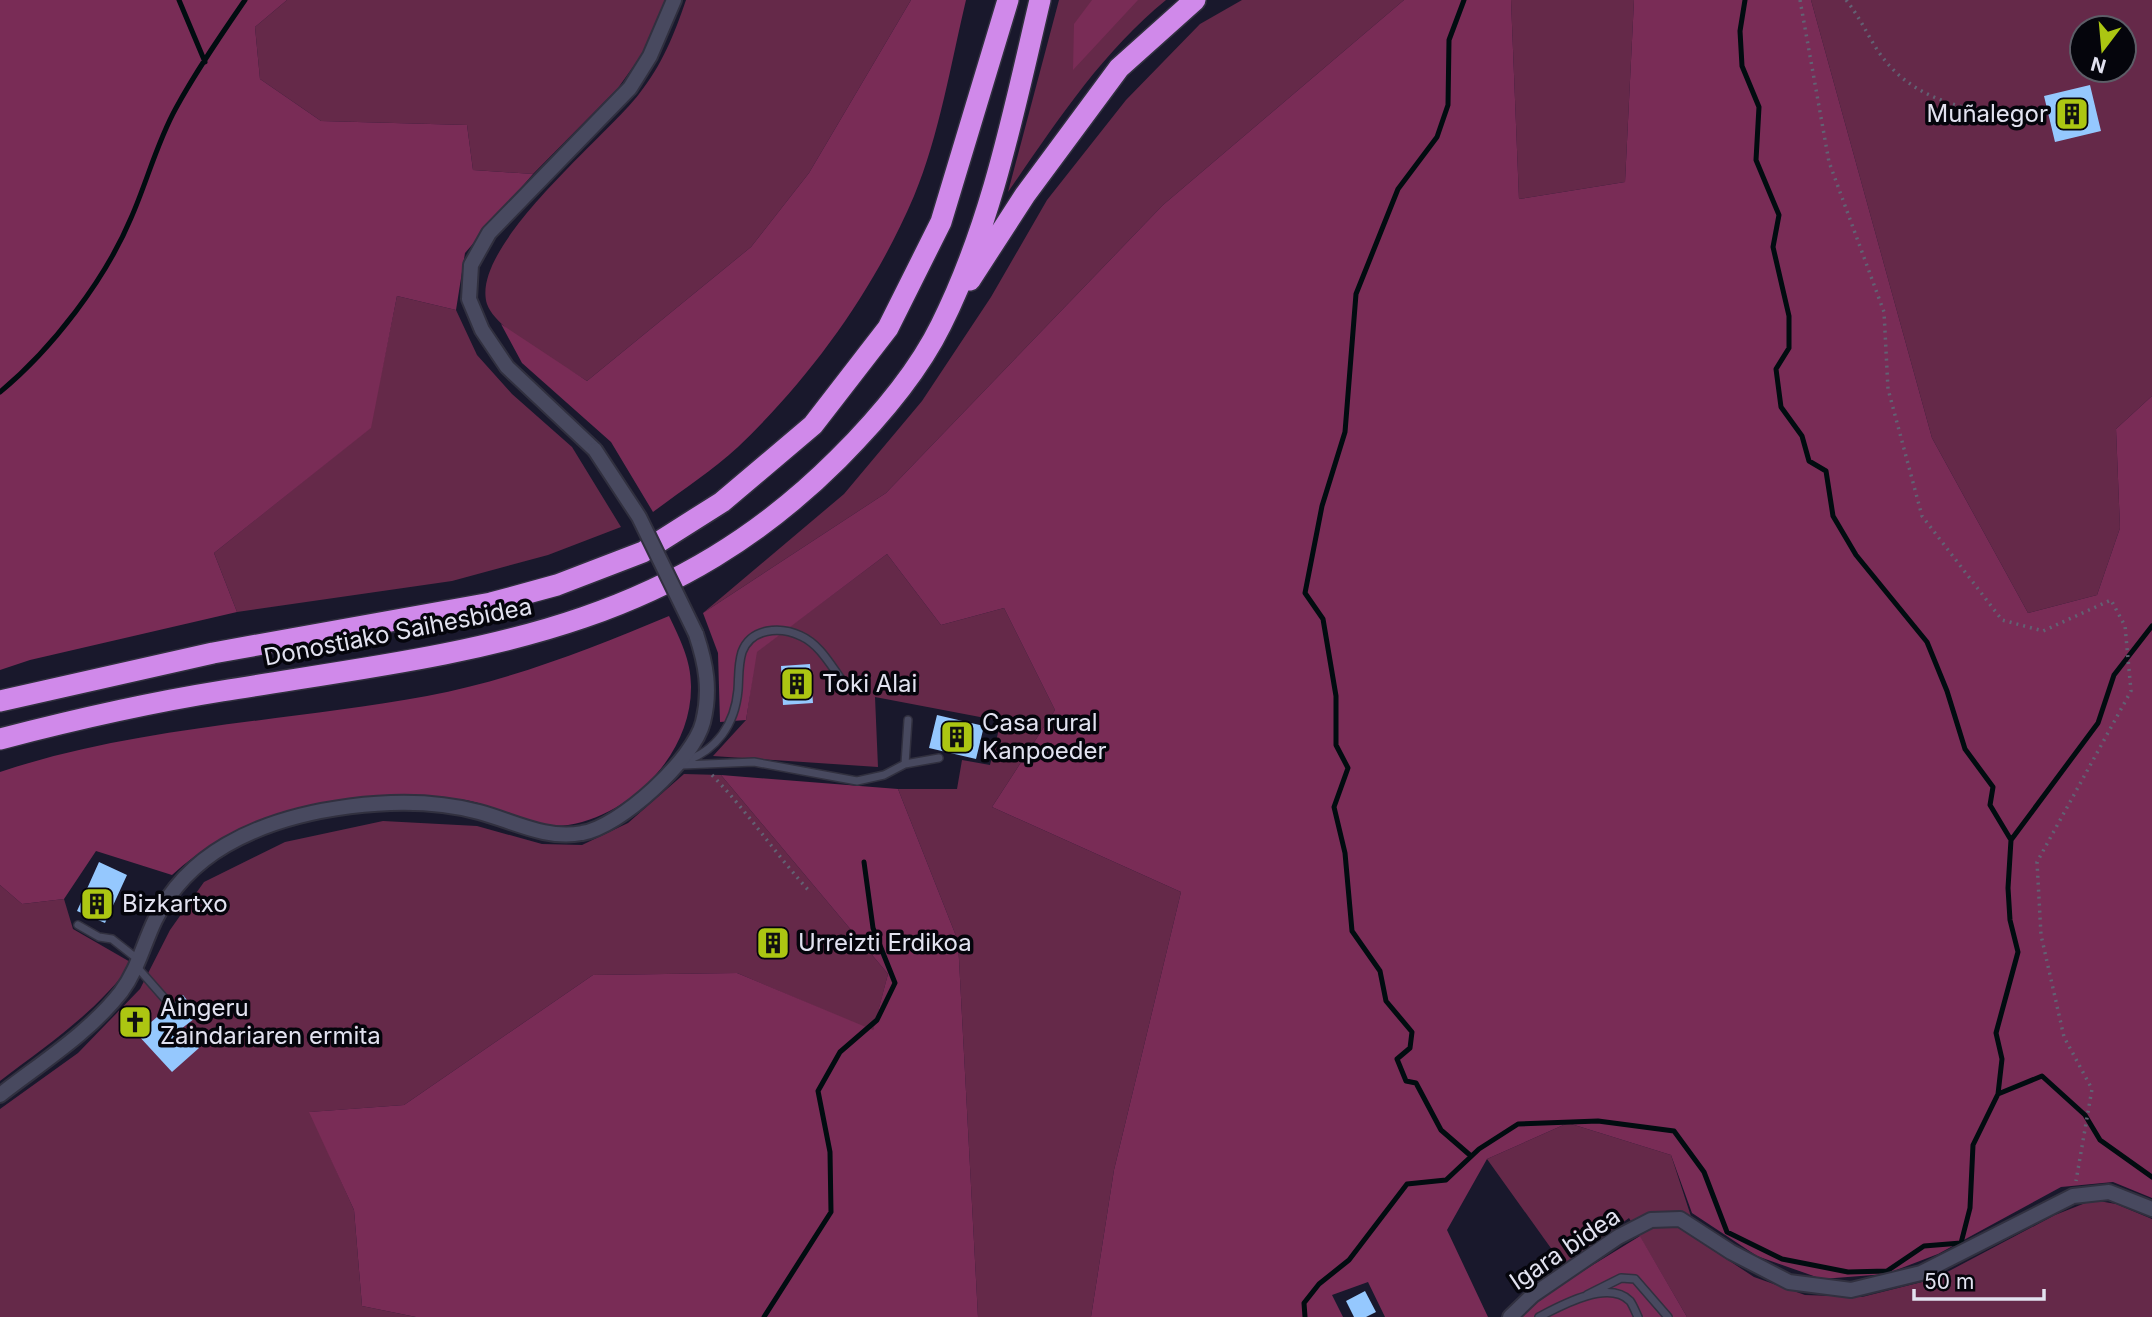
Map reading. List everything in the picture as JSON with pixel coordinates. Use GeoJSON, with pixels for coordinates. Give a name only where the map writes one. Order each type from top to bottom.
{"type":"FeatureCollection","features":[{"type":"Feature","properties":{"kind":"highway"},"geometry":{"type":"LineString","coordinates":[[979,97],[999,0]]}},
{"type":"Feature","properties":{"kind":"highway","name":"Donostiako Saihesbidea"},"geometry":{"type":"LineString","coordinates":[[0,701],[213,653],[491,603],[557,584],[643,552],[722,502],[813,425],[888,328],[941,222],[1008,0]]}},
{"type":"Feature","properties":{"kind":"highway","name":"Donostiako Saihesbidea"},"geometry":{"type":"LineString","coordinates":[[0,739],[216,692],[499,643],[558,627],[627,603],[709,561],[795,500],[875,419],[940,326],[990,199],[1040,0]]}},
{"type":"Feature","properties":{"kind":"highway"},"geometry":{"type":"LineString","coordinates":[[940,326],[1025,195],[1119,68],[1195,0]]}},
{"type":"Feature","properties":{"kind":"street"},"geometry":{"type":"LineString","coordinates":[[0,1094],[83,1030],[120,993],[139,964],[155,921],[174,889],[189,872],[229,843],[318,813],[378,804],[447,806],[479,812],[553,834],[582,833],[608,824],[633,807],[676,765],[703,725],[708,694],[706,664],[696,634],[639,517],[595,450],[507,367],[482,330],[469,299],[471,265],[489,233],[630,88],[650,56],[674,0]]}},
{"type":"Feature","properties":{"kind":"street","name":"Igara bidea"},"geometry":{"type":"LineString","coordinates":[[1510,1317],[1533,1295],[1618,1237],[1651,1220],[1680,1219],[1731,1252],[1789,1282],[1851,1290],[1932,1268],[2016,1222],[2073,1196],[2109,1192],[2152,1209]]}},
{"type":"Feature","properties":{"kind":"lane"},"geometry":{"type":"LineString","coordinates":[[676,765],[704,752],[726,733],[737,702],[738,670],[743,651],[751,637],[767,630],[803,636],[824,654],[841,679]]}},
{"type":"Feature","properties":{"kind":"lane"},"geometry":{"type":"LineString","coordinates":[[905,764],[908,720]]}},
{"type":"Feature","properties":{"kind":"lane"},"geometry":{"type":"LineString","coordinates":[[676,765],[754,762],[857,781],[884,775],[905,764],[939,758]]}},
{"type":"Feature","properties":{"kind":"lane"},"geometry":{"type":"LineString","coordinates":[[78,925],[99,937],[112,939],[139,964],[166,1000]]}},
{"type":"Feature","properties":{"kind":"lane"},"geometry":{"type":"LineString","coordinates":[[1539,1317],[1621,1278],[1636,1279],[1668,1317]]}},
{"type":"Feature","properties":{"kind":"lane"},"geometry":{"type":"LineString","coordinates":[[1577,1300],[1613,1293],[1630,1301],[1637,1317]]}},
{"type":"Feature","properties":{"kind":"path"},"geometry":{"type":"LineString","coordinates":[[1800,0],[1829,162],[1884,312],[1888,389],[1922,516],[2002,620],[2043,631],[2110,600],[2124,626],[2131,691],[2037,862],[2041,935],[2064,1037],[2092,1089],[2084,1150],[2073,1196]]}},
{"type":"Feature","properties":{"kind":"path"},"geometry":{"type":"LineString","coordinates":[[1846,0],[1879,53],[1903,78],[1931,98],[1966,109],[2036,120]]}},
{"type":"Feature","properties":{"kind":"path"},"geometry":{"type":"LineString","coordinates":[[710,774],[742,806],[771,850],[811,893]]}},
{"type":"Feature","properties":{"kind":"shaded area"},"geometry":{"type":"Polygon","coordinates":[[[0,0],[287,0],[255,27],[260,79],[321,121],[467,125],[473,170],[533,174],[465,253],[456,310],[397,296],[371,428],[214,553],[237,612],[30,660],[0,670],[0,0]]]}},
{"type":"Feature","properties":{"kind":"shaded area"},"geometry":{"type":"Polygon","coordinates":[[[287,0],[666,0],[650,43],[618,88],[533,174],[473,170],[467,125],[321,121],[260,79],[255,27],[287,0]]]}},
{"type":"Feature","properties":{"kind":"shaded area"},"geometry":{"type":"Polygon","coordinates":[[[686,0],[911,0],[809,173],[751,247],[587,381],[531,347],[503,325],[487,304],[487,280],[498,253],[518,224],[647,83],[667,49],[686,0]]]}},
{"type":"Feature","properties":{"kind":"shaded area"},"geometry":{"type":"Polygon","coordinates":[[[911,0],[966,0],[931,149],[898,231],[839,330],[791,391],[728,456],[653,512],[611,442],[522,363],[501,324],[587,381],[751,247],[809,173],[911,0]]]}},
{"type":"Feature","properties":{"kind":"shaded area"},"geometry":{"type":"Polygon","coordinates":[[[1059,0],[1166,0],[1100,66],[1008,192],[1059,0]]]}},
{"type":"Feature","properties":{"kind":"shaded area"},"geometry":{"type":"Polygon","coordinates":[[[1092,0],[1138,0],[1073,70],[1074,24],[1092,0]]]}},
{"type":"Feature","properties":{"kind":"shaded area"},"geometry":{"type":"Polygon","coordinates":[[[1242,0],[1404,0],[1163,205],[886,493],[703,613],[844,494],[922,401],[991,297],[1047,200],[1126,100],[1200,24],[1242,0]]]}},
{"type":"Feature","properties":{"kind":"shaded area"},"geometry":{"type":"Polygon","coordinates":[[[1404,0],[1511,0],[1519,199],[1625,182],[1634,0],[1811,0],[1932,438],[2028,613],[2097,595],[2120,528],[2116,429],[2152,396],[2152,1198],[2113,1182],[2061,1187],[1938,1254],[1886,1274],[1822,1279],[1757,1256],[1692,1213],[1671,1155],[1568,1123],[1487,1159],[1447,1230],[1488,1317],[1385,1317],[1368,1282],[1332,1295],[1343,1317],[1091,1317],[1114,1170],[1181,892],[992,807],[1055,710],[1004,608],[941,625],[887,554],[757,652],[746,720],[720,722],[718,653],[703,613],[886,493],[1163,205],[1404,0]]]}},
{"type":"Feature","properties":{"kind":"shaded area"},"geometry":{"type":"Polygon","coordinates":[[[1511,0],[1634,0],[1625,182],[1519,199],[1511,0]]]}},
{"type":"Feature","properties":{"kind":"shaded area"},"geometry":{"type":"Polygon","coordinates":[[[1811,0],[2152,0],[2152,396],[2116,429],[2120,528],[2097,595],[2028,613],[1932,438],[1811,0]]]}},
{"type":"Feature","properties":{"kind":"shaded area"},"geometry":{"type":"Polygon","coordinates":[[[397,296],[456,310],[477,355],[512,394],[572,447],[621,527],[548,555],[452,581],[237,612],[214,553],[370,428],[397,296]]]}},
{"type":"Feature","properties":{"kind":"shaded area"},"geometry":{"type":"Polygon","coordinates":[[[887,554],[941,625],[1004,608],[1055,710],[992,807],[1181,892],[1114,1170],[1091,1317],[978,1317],[958,941],[898,789],[957,789],[962,760],[990,765],[1001,721],[875,697],[878,767],[713,756],[746,720],[756,652],[887,554]]]}},
{"type":"Feature","properties":{"kind":"shaded area"},"geometry":{"type":"Polygon","coordinates":[[[669,616],[684,650],[691,676],[689,711],[681,735],[654,777],[635,794],[592,819],[555,826],[530,821],[466,800],[428,798],[390,801],[311,811],[262,822],[217,842],[172,875],[96,851],[64,899],[22,904],[0,885],[0,772],[105,744],[212,726],[374,705],[459,689],[550,662],[669,616]]]}},
{"type":"Feature","properties":{"kind":"shaded area"},"geometry":{"type":"Polygon","coordinates":[[[684,774],[721,775],[888,974],[873,1031],[737,973],[593,975],[404,1105],[310,1112],[354,1210],[362,1306],[416,1317],[0,1317],[0,1109],[78,1053],[140,989],[170,930],[204,882],[285,842],[383,821],[477,826],[542,844],[582,845],[628,823],[684,774]]]}},
{"type":"Feature","properties":{"kind":"shaded area"},"geometry":{"type":"Polygon","coordinates":[[[721,775],[898,789],[958,941],[978,1317],[416,1317],[362,1306],[354,1210],[309,1112],[404,1105],[593,975],[737,973],[873,1030],[888,974],[721,775]]]}},
{"type":"Feature","properties":{"kind":"shaded area"},"geometry":{"type":"Polygon","coordinates":[[[0,885],[22,904],[64,899],[73,929],[132,963],[87,1012],[0,1081],[0,885]]]}},
{"type":"Feature","properties":{"kind":"shaded area"},"geometry":{"type":"Polygon","coordinates":[[[1568,1123],[1671,1155],[1699,1241],[1754,1277],[1805,1295],[1862,1297],[1934,1279],[2055,1215],[2093,1200],[2116,1204],[2152,1219],[2152,1317],[1687,1317],[1629,1218],[1563,1265],[1487,1159],[1568,1123]]]}},
{"type":"Feature","properties":{"kind":"shaded area"},"geometry":{"type":"Polygon","coordinates":[[[1640,1236],[1687,1317],[1508,1317],[1640,1236]]]}},
{"type":"Feature","properties":{"kind":"building","name":"Muñalegor"},"geometry":{"type":"Polygon","coordinates":[[[2090,85],[2101,131],[2055,142],[2044,96],[2090,85]]]}},
{"type":"Feature","properties":{"kind":"building","name":"Toki Alai"},"geometry":{"type":"Polygon","coordinates":[[[810,664],[813,703],[783,705],[781,666],[810,664]]]}},
{"type":"Feature","properties":{"kind":"building","name":"Casa rural Kanpoeder"},"geometry":{"type":"Polygon","coordinates":[[[937,715],[984,726],[976,759],[929,748],[937,715]]]}},
{"type":"Feature","properties":{"kind":"building"},"geometry":{"type":"Polygon","coordinates":[[[99,862],[127,875],[105,923],[77,911],[99,862]]]}},
{"type":"Feature","properties":{"kind":"building","name":"Urreizti Erdikoa"},"geometry":{"type":"Polygon","coordinates":[[[761,934],[788,939],[785,953],[758,948],[761,934]]]}},
{"type":"Feature","properties":{"kind":"building"},"geometry":{"type":"Polygon","coordinates":[[[183,995],[199,1015],[181,1029],[199,1048],[172,1072],[137,1034],[183,995]]]}},
{"type":"Feature","properties":{"kind":"building"},"geometry":{"type":"Polygon","coordinates":[[[1365,1291],[1376,1312],[1366,1317],[1354,1317],[1346,1301],[1365,1291]]]}},
{"type":"Feature","properties":{"kind":"waterway"},"geometry":{"type":"LineString","coordinates":[[179,0],[205,62]]}},
{"type":"Feature","properties":{"kind":"waterway"},"geometry":{"type":"LineString","coordinates":[[0,392],[39,355],[92,289],[120,242],[176,108],[245,0]]}},
{"type":"Feature","properties":{"kind":"waterway"},"geometry":{"type":"LineString","coordinates":[[1464,0],[1449,40],[1448,105],[1437,137],[1398,189],[1356,294],[1345,432],[1322,506],[1305,593],[1323,619],[1336,696],[1336,745],[1348,768],[1334,807],[1345,853],[1352,931],[1380,971],[1386,1001],[1412,1032],[1410,1048],[1397,1059],[1406,1081],[1416,1083],[1441,1130],[1471,1156]]}},
{"type":"Feature","properties":{"kind":"waterway"},"geometry":{"type":"LineString","coordinates":[[1745,0],[1740,31],[1742,66],[1759,107],[1756,160],[1779,215],[1773,247],[1789,316],[1789,348],[1776,369],[1781,407],[1802,436],[1809,461],[1826,471],[1833,516],[1856,555],[1927,642],[1947,691],[1965,749],[1993,787],[1990,805],[2011,840]]}},
{"type":"Feature","properties":{"kind":"waterway"},"geometry":{"type":"LineString","coordinates":[[1998,1094],[2002,1059],[1996,1033],[2018,952],[2010,920],[2008,888],[2011,840],[2098,723],[2114,675],[2152,626]]}},
{"type":"Feature","properties":{"kind":"waterway"},"geometry":{"type":"LineString","coordinates":[[764,1317],[831,1212],[830,1152],[818,1091],[840,1052],[877,1020],[895,983],[873,928],[864,862]]}},
{"type":"Feature","properties":{"kind":"waterway"},"geometry":{"type":"LineString","coordinates":[[1305,1317],[1304,1303],[1319,1284],[1349,1260],[1407,1184],[1446,1180],[1479,1149],[1518,1124],[1598,1121],[1674,1131],[1704,1172],[1727,1232],[1782,1259],[1848,1272],[1887,1271],[1924,1246],[1961,1243],[1970,1208],[1973,1145],[1998,1094],[2042,1076],[2085,1115],[2100,1140],[2152,1177]]}},
{"type":"Feature","properties":{"kind":"place","name":"Muñalegor"},"geometry":{"type":"Point","coordinates":[2072,114]}},
{"type":"Feature","properties":{"kind":"place","name":"Toki Alai"},"geometry":{"type":"Point","coordinates":[797,684]}},
{"type":"Feature","properties":{"kind":"place","name":"Casa rural Kanpoeder"},"geometry":{"type":"Point","coordinates":[957,737]}},
{"type":"Feature","properties":{"kind":"place","name":"Bizkartxo"},"geometry":{"type":"Point","coordinates":[97,904]}},
{"type":"Feature","properties":{"kind":"place","name":"Urreizti Erdikoa"},"geometry":{"type":"Point","coordinates":[773,943]}},
{"type":"Feature","properties":{"kind":"place","name":"Aingeru Zaindariaren ermita"},"geometry":{"type":"Point","coordinates":[135,1022]}}]}
